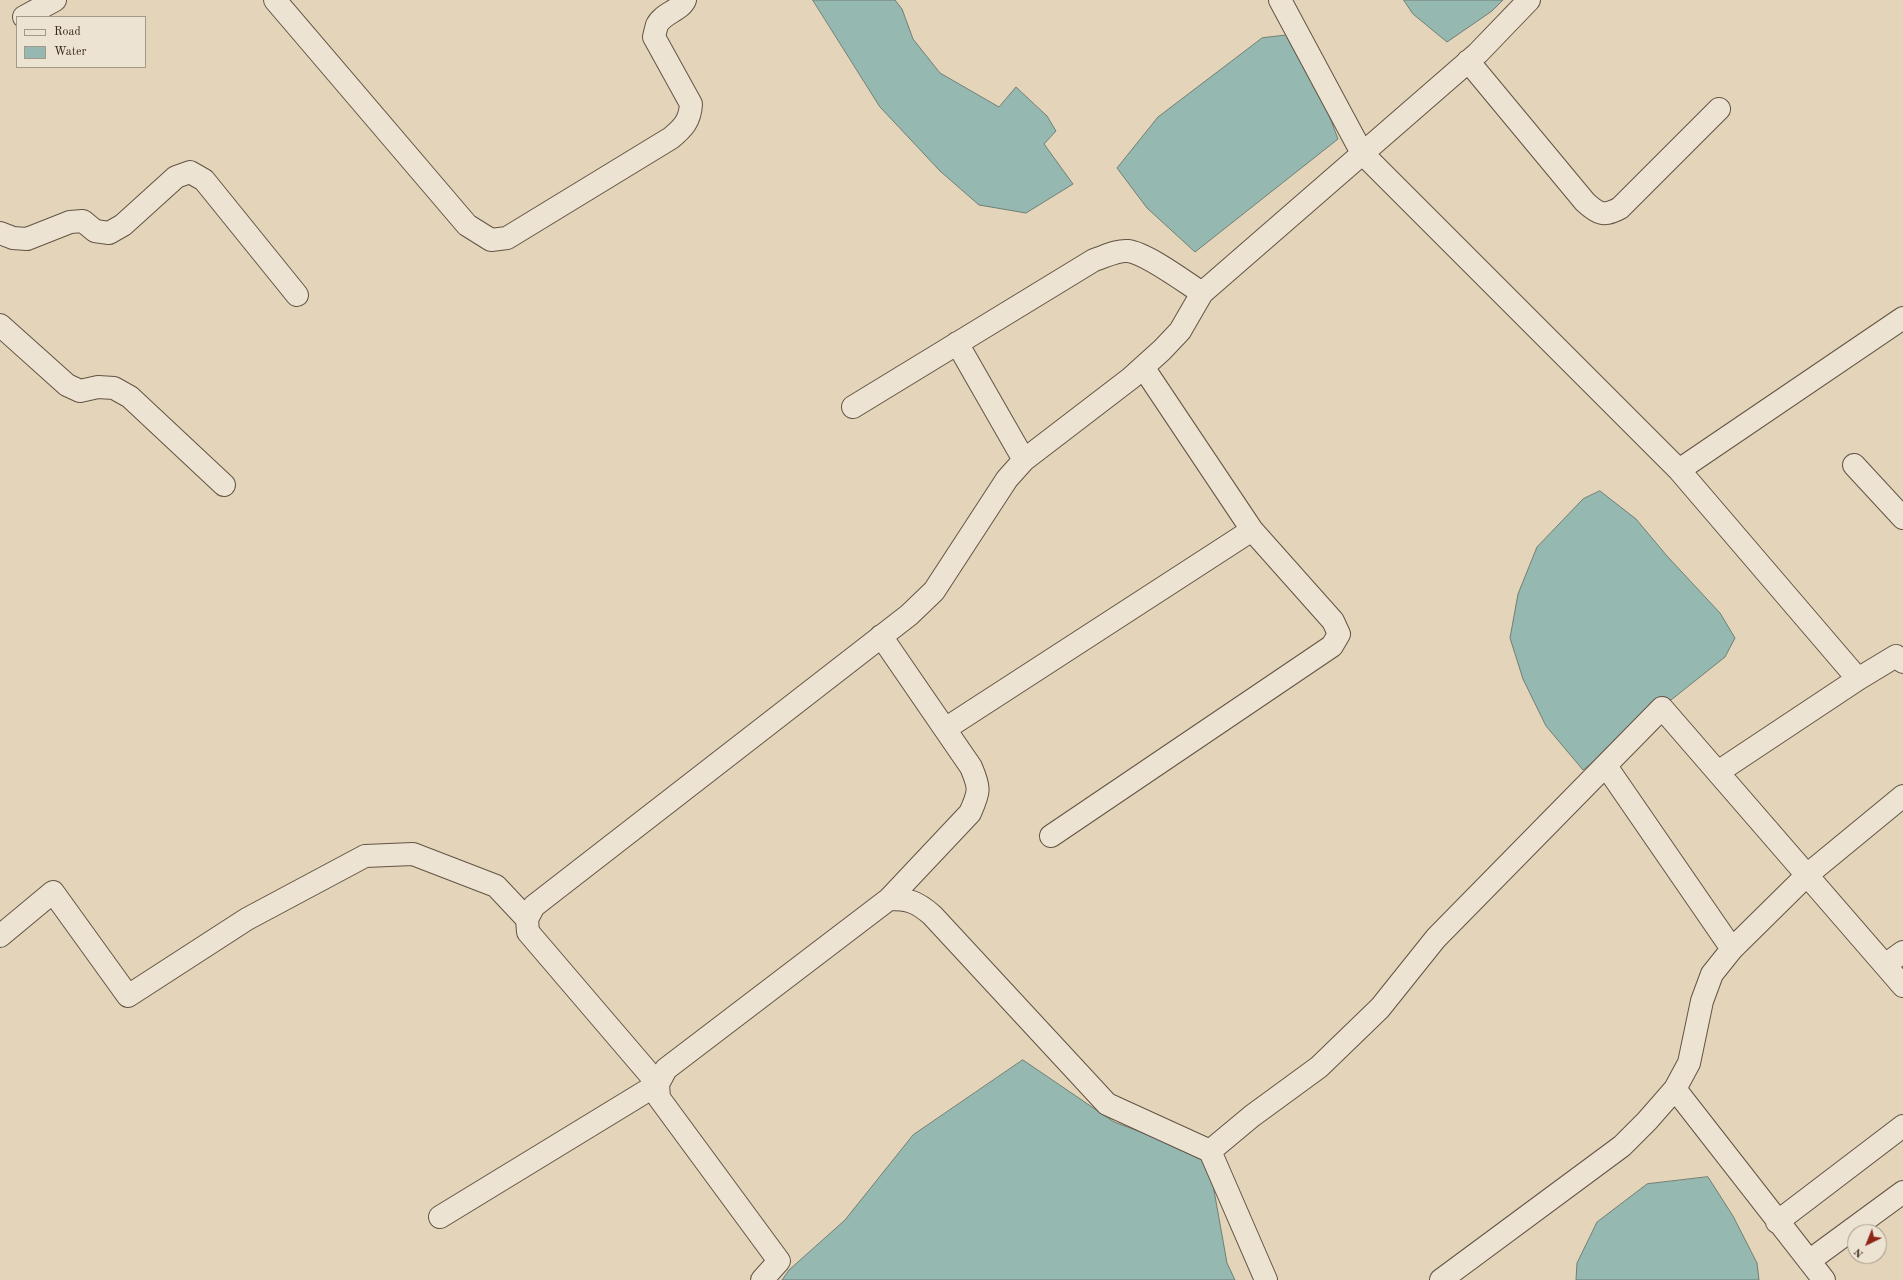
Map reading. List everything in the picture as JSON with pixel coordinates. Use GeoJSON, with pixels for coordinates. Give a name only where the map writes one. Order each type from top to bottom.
{"type":"FeatureCollection","features":[{"type":"Feature","properties":{"kind":"street"},"geometry":{"type":"LineString","coordinates":[[26,16],[55,0]]}},
{"type":"Feature","properties":{"kind":"street"},"geometry":{"type":"LineString","coordinates":[[275,0],[467,225],[492,240],[507,238],[664,142],[683,128],[690,116],[691,104],[654,37],[657,24],[667,14],[683,5],[685,0]]}},
{"type":"Feature","properties":{"kind":"street"},"geometry":{"type":"LineString","coordinates":[[1280,0],[1362,153],[1679,470],[1858,679]]}},
{"type":"Feature","properties":{"kind":"street"},"geometry":{"type":"LineString","coordinates":[[762,1280],[779,1261],[659,1098],[658,1084],[528,932],[527,919],[534,906],[909,615],[934,590],[1007,479],[1024,460],[1143,367],[1180,331],[1202,293],[1468,61],[1529,0]]}},
{"type":"Feature","properties":{"kind":"street"},"geometry":{"type":"LineString","coordinates":[[1468,61],[1585,202],[1595,212],[1609,214],[1620,208],[1719,109]]}},
{"type":"Feature","properties":{"kind":"street"},"geometry":{"type":"LineString","coordinates":[[0,233],[13,238],[26,238],[70,222],[83,221],[95,231],[109,233],[123,226],[176,177],[190,172],[204,180],[297,295]]}},
{"type":"Feature","properties":{"kind":"street"},"geometry":{"type":"LineString","coordinates":[[853,406],[1094,260],[1112,254],[1127,251],[1141,255],[1202,293]]}},
{"type":"Feature","properties":{"kind":"street"},"geometry":{"type":"LineString","coordinates":[[1679,470],[1903,318]]}},
{"type":"Feature","properties":{"kind":"street"},"geometry":{"type":"LineString","coordinates":[[0,325],[66,385],[80,391],[98,387],[114,388],[130,397],[224,485]]}},
{"type":"Feature","properties":{"kind":"street"},"geometry":{"type":"LineString","coordinates":[[957,343],[1024,460]]}},
{"type":"Feature","properties":{"kind":"street"},"geometry":{"type":"LineString","coordinates":[[1051,836],[1332,646],[1339,634],[1333,621],[1252,530],[1143,367]]}},
{"type":"Feature","properties":{"kind":"street"},"geometry":{"type":"LineString","coordinates":[[1854,465],[1903,518]]}},
{"type":"Feature","properties":{"kind":"street"},"geometry":{"type":"LineString","coordinates":[[945,728],[1252,530]]}},
{"type":"Feature","properties":{"kind":"street"},"geometry":{"type":"LineString","coordinates":[[440,1217],[658,1084],[666,1069],[889,899],[970,812],[978,795],[977,781],[970,767],[882,636]]}},
{"type":"Feature","properties":{"kind":"street"},"geometry":{"type":"LineString","coordinates":[[1718,772],[1858,679],[1896,656],[1903,662]]}},
{"type":"Feature","properties":{"kind":"street"},"geometry":{"type":"LineString","coordinates":[[1210,1151],[1252,1116],[1319,1067],[1380,1008],[1436,938],[1662,708],[1903,986]]}},
{"type":"Feature","properties":{"kind":"street"},"geometry":{"type":"LineString","coordinates":[[1606,766],[1732,949]]}},
{"type":"Feature","properties":{"kind":"street"},"geometry":{"type":"LineString","coordinates":[[1441,1280],[1622,1146],[1647,1121],[1675,1089],[1690,1063],[1702,1001],[1712,974],[1732,949],[1807,875],[1903,796]]}},
{"type":"Feature","properties":{"kind":"street"},"geometry":{"type":"LineString","coordinates":[[0,936],[52,892],[128,996],[246,919],[365,856],[413,854],[496,886],[527,919]]}},
{"type":"Feature","properties":{"kind":"street"},"geometry":{"type":"LineString","coordinates":[[889,899],[906,899],[920,905],[932,915],[1107,1104],[1210,1151],[1266,1280]]}},
{"type":"Feature","properties":{"kind":"street"},"geometry":{"type":"LineString","coordinates":[[1885,965],[1903,952]]}},
{"type":"Feature","properties":{"kind":"street"},"geometry":{"type":"LineString","coordinates":[[1675,1089],[1777,1222],[1824,1280]]}},
{"type":"Feature","properties":{"kind":"street"},"geometry":{"type":"LineString","coordinates":[[1777,1222],[1903,1126]]}},
{"type":"Feature","properties":{"kind":"street"},"geometry":{"type":"LineString","coordinates":[[1809,1261],[1903,1192]]}},
{"type":"Feature","properties":{"kind":"water"},"geometry":{"type":"Polygon","coordinates":[[[813,0],[895,0],[902,9],[913,39],[940,73],[999,107],[1016,87],[1047,116],[1056,131],[1044,144],[1073,184],[1026,213],[979,205],[940,171],[880,107],[813,0]]]}},
{"type":"Feature","properties":{"kind":"water"},"geometry":{"type":"Polygon","coordinates":[[[1404,0],[1503,0],[1492,11],[1447,42],[1413,14],[1404,0]]]}},
{"type":"Feature","properties":{"kind":"water"},"geometry":{"type":"Polygon","coordinates":[[[1298,34],[1338,139],[1195,252],[1147,208],[1117,168],[1158,117],[1262,38],[1298,34]]]}},
{"type":"Feature","properties":{"kind":"water"},"geometry":{"type":"Polygon","coordinates":[[[1600,491],[1636,519],[1667,556],[1720,613],[1735,638],[1725,657],[1583,770],[1546,726],[1523,679],[1510,638],[1518,594],[1537,547],[1583,499],[1600,491]]]}},
{"type":"Feature","properties":{"kind":"water"},"geometry":{"type":"Polygon","coordinates":[[[1023,1060],[1114,1122],[1208,1157],[1227,1263],[1235,1280],[782,1280],[789,1270],[845,1220],[913,1135],[1023,1060]]]}},
{"type":"Feature","properties":{"kind":"water"},"geometry":{"type":"Polygon","coordinates":[[[1708,1177],[1733,1216],[1757,1263],[1759,1280],[1576,1280],[1577,1263],[1597,1222],[1647,1184],[1708,1177]]]}}]}
